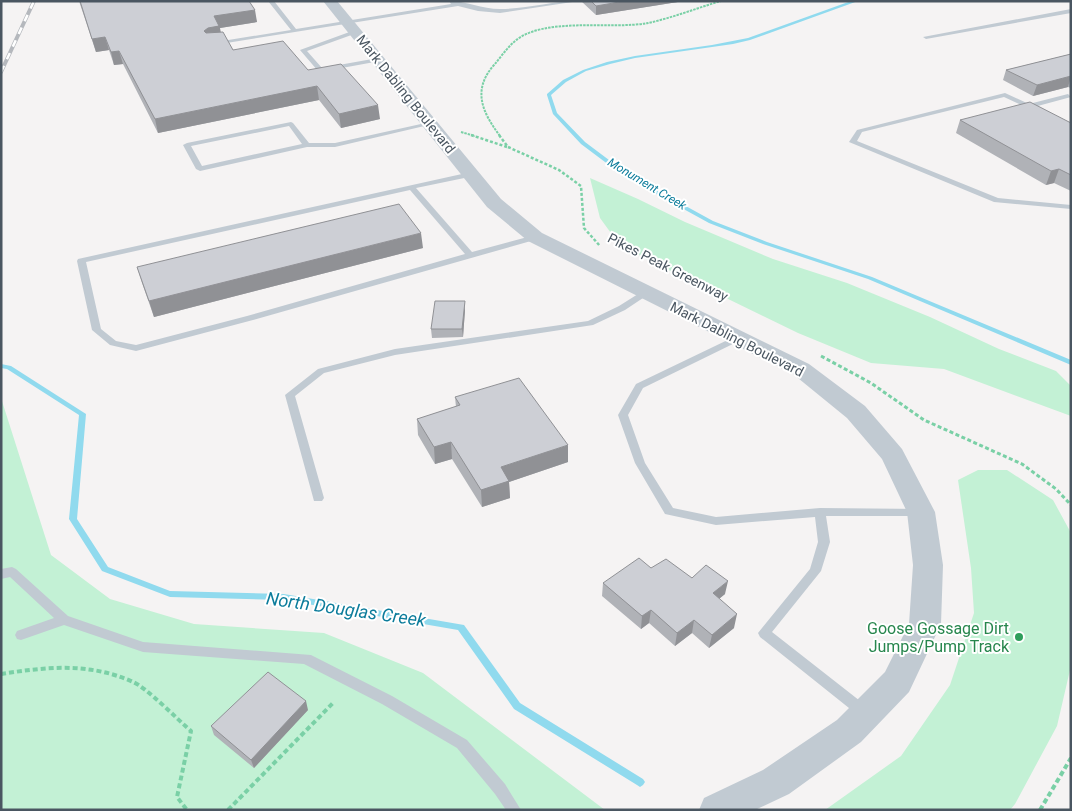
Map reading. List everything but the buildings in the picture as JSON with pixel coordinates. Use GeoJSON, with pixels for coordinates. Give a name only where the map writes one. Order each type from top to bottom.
{"type":"FeatureCollection","features":[{"type":"Feature","properties":{"kind":"street","name":"Mark Dabling Boulevard"},"geometry":{"type":"LineString","coordinates":[[330,1],[494,204],[535,238],[801,369],[856,412],[893,455],[921,512],[928,565],[925,624],[898,682],[849,731],[776,782],[717,810]]}},
{"type":"Feature","properties":{"kind":"lane"},"geometry":{"type":"LineString","coordinates":[[271,1],[295,31]]}},
{"type":"Feature","properties":{"kind":"lane"},"geometry":{"type":"LineString","coordinates":[[449,1],[478,9],[500,11],[576,1]]}},
{"type":"Feature","properties":{"kind":"lane"},"geometry":{"type":"LineString","coordinates":[[212,44],[295,31],[351,27],[458,4]]}},
{"type":"Feature","properties":{"kind":"lane"},"geometry":{"type":"LineString","coordinates":[[926,37],[1071,11]]}},
{"type":"Feature","properties":{"kind":"lane"},"geometry":{"type":"LineString","coordinates":[[351,27],[303,50],[320,70],[378,60]]}},
{"type":"Feature","properties":{"kind":"lane"},"geometry":{"type":"LineString","coordinates":[[1038,111],[1004,95],[859,131],[853,142],[997,200],[1071,207]]}},
{"type":"Feature","properties":{"kind":"lane"},"geometry":{"type":"LineString","coordinates":[[1029,106],[1068,96]]}},
{"type":"Feature","properties":{"kind":"lane"},"geometry":{"type":"LineString","coordinates":[[307,145],[290,124],[187,145],[200,169],[307,145],[335,145],[430,124]]}},
{"type":"Feature","properties":{"kind":"lane"},"geometry":{"type":"LineString","coordinates":[[471,174],[80,261],[97,330],[113,343],[136,348],[535,238]]}},
{"type":"Feature","properties":{"kind":"lane"},"geometry":{"type":"LineString","coordinates":[[412,188],[472,256]]}},
{"type":"Feature","properties":{"kind":"lane"},"geometry":{"type":"LineString","coordinates":[[318,498],[290,395],[321,371],[395,352],[590,324],[622,308],[646,292]]}},
{"type":"Feature","properties":{"kind":"lane"},"geometry":{"type":"LineString","coordinates":[[738,338],[639,386],[624,415],[640,463],[669,511],[716,521],[820,512],[921,512]]}},
{"type":"Feature","properties":{"kind":"lane"},"geometry":{"type":"LineString","coordinates":[[820,512],[824,542],[815,571],[764,633],[867,714]]}},
{"type":"Feature","properties":{"kind":"lane"},"geometry":{"type":"LineString","coordinates":[[1,574],[12,572],[64,620],[143,647],[306,659],[387,700],[462,744],[500,788],[514,810]]}},
{"type":"Feature","properties":{"kind":"lane"},"geometry":{"type":"LineString","coordinates":[[21,636],[64,620]]}},
{"type":"Feature","properties":{"kind":"path","name":"Pikes Peak Greenway"},"geometry":{"type":"LineString","coordinates":[[603,248],[584,228],[581,186],[559,170],[508,147],[493,127],[482,101],[480,86],[486,74],[514,41],[538,31],[561,26],[627,25],[656,21],[721,1]]}},
{"type":"Feature","properties":{"kind":"path"},"geometry":{"type":"LineString","coordinates":[[430,124],[464,132],[508,147]]}},
{"type":"Feature","properties":{"kind":"path"},"geometry":{"type":"LineString","coordinates":[[816,353],[856,374],[903,408],[929,423],[1030,467],[1056,487],[1071,504]]}},
{"type":"Feature","properties":{"kind":"path"},"geometry":{"type":"LineString","coordinates":[[1,674],[34,669],[83,668],[134,682],[191,731],[177,798],[186,810]]}},
{"type":"Feature","properties":{"kind":"path"},"geometry":{"type":"LineString","coordinates":[[228,810],[332,703]]}},
{"type":"Feature","properties":{"kind":"path"},"geometry":{"type":"LineString","coordinates":[[1040,810],[1071,758]]}},
{"type":"Feature","properties":{"kind":"green space"},"geometry":{"type":"Polygon","coordinates":[[[590,178],[685,222],[773,259],[847,283],[930,317],[999,349],[1056,371],[1071,386],[1071,416],[944,369],[871,363],[798,333],[644,258],[616,240],[600,218],[590,178]]]}},
{"type":"Feature","properties":{"kind":"green space"},"geometry":{"type":"Polygon","coordinates":[[[1,398],[51,555],[110,599],[194,624],[324,633],[423,673],[605,810],[1,810],[1,398]]]}},
{"type":"Feature","properties":{"kind":"green space","name":"Goose Gossage Dirt Jumps/Pump Track"},"geometry":{"type":"Polygon","coordinates":[[[978,470],[1007,470],[1053,500],[1071,533],[1070,670],[1057,726],[1010,810],[825,810],[901,756],[950,685],[974,613],[971,568],[958,480],[978,470]]]}},
{"type":"Feature","properties":{"kind":"waterway","name":"Monument Creek"},"geometry":{"type":"LineString","coordinates":[[856,1],[749,39],[635,57],[585,71],[564,81],[549,95],[555,113],[583,143],[607,161],[640,183],[711,222],[765,243],[870,278],[1071,363]]}},
{"type":"Feature","properties":{"kind":"waterway","name":"North Douglas Creek"},"geometry":{"type":"LineString","coordinates":[[1,366],[9,367],[83,414],[73,519],[105,569],[170,594],[284,597],[461,627],[517,706],[640,782]]}},
{"type":"Feature","properties":{"kind":"railway"},"geometry":{"type":"LineString","coordinates":[[1,72],[34,1]]}},
{"type":"Feature","properties":{"kind":"place","name":"Goose Gossage Dirt Jumps/Pump Track"},"geometry":{"type":"Point","coordinates":[1019,637]}}]}
